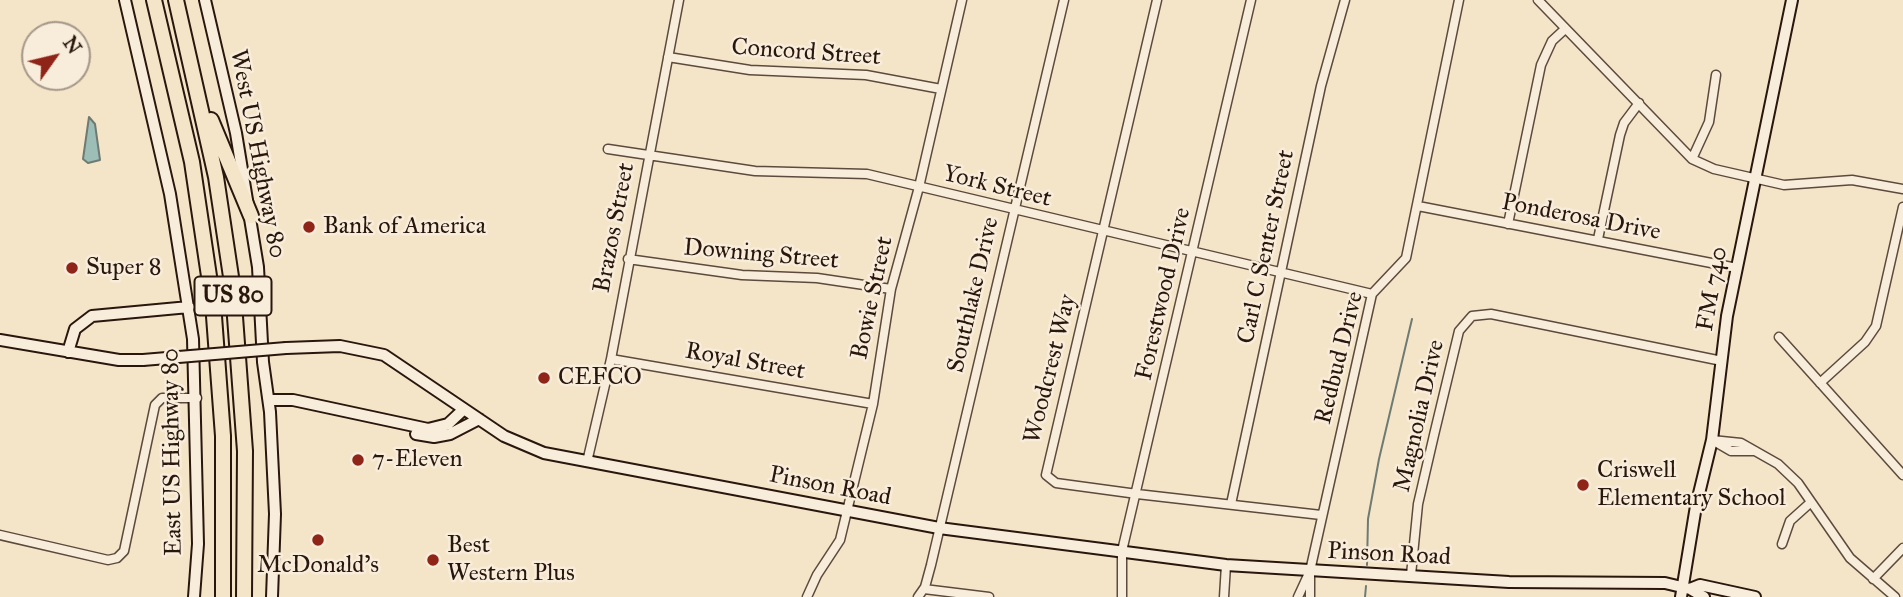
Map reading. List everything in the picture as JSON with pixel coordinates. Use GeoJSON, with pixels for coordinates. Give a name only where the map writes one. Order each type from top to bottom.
{"type":"FeatureCollection","features":[{"type":"Feature","properties":{"kind":"highway","name":"US 80"},"geometry":{"type":"LineString","coordinates":[[153,0],[196,184],[213,303],[223,436],[223,597]]}},
{"type":"Feature","properties":{"kind":"highway","name":"US 80"},"geometry":{"type":"LineString","coordinates":[[176,0],[221,206],[236,321],[246,463],[244,597]]}},
{"type":"Feature","properties":{"kind":"highway"},"geometry":{"type":"LineString","coordinates":[[188,48],[214,128],[251,216]]}},
{"type":"Feature","properties":{"kind":"main road"},"geometry":{"type":"LineString","coordinates":[[68,352],[75,329],[92,316],[189,307],[170,194],[125,0]]}},
{"type":"Feature","properties":{"kind":"main road","name":"West US Highway 80"},"geometry":{"type":"LineString","coordinates":[[205,0],[236,133],[251,216],[269,400]]}},
{"type":"Feature","properties":{"kind":"main road","name":"FM 740"},"geometry":{"type":"LineString","coordinates":[[1683,593],[1696,506],[1712,440],[1737,268],[1792,0]]}},
{"type":"Feature","properties":{"kind":"main road","name":"East US Highway 80"},"geometry":{"type":"LineString","coordinates":[[189,307],[197,398],[198,544],[194,597]]}},
{"type":"Feature","properties":{"kind":"main road","name":"Pinson Road"},"geometry":{"type":"LineString","coordinates":[[0,340],[119,360],[340,346],[384,355],[464,409],[526,446],[587,462],[939,528],[1226,565],[1509,582],[1665,583],[1683,593],[1711,587],[1755,597]]}},
{"type":"Feature","properties":{"kind":"main road"},"geometry":{"type":"LineString","coordinates":[[272,597],[275,514],[269,400],[293,400],[433,428],[448,424],[464,409]]}},
{"type":"Feature","properties":{"kind":"main road"},"geometry":{"type":"LineString","coordinates":[[379,419],[400,430],[434,437],[450,434],[479,418]]}},
{"type":"Feature","properties":{"kind":"main road"},"geometry":{"type":"LineString","coordinates":[[1683,593],[1704,597]]}},
{"type":"Feature","properties":{"kind":"street","name":"Brazos Street"},"geometry":{"type":"LineString","coordinates":[[587,462],[611,359],[679,0]]}},
{"type":"Feature","properties":{"kind":"street","name":"Bowie Street"},"geometry":{"type":"LineString","coordinates":[[807,597],[817,575],[840,540],[873,404],[891,289],[919,187],[962,0]]}},
{"type":"Feature","properties":{"kind":"street","name":"Southlake Drive"},"geometry":{"type":"LineString","coordinates":[[918,597],[924,589],[939,528],[1064,0]]}},
{"type":"Feature","properties":{"kind":"street","name":"Woodcrest Way"},"geometry":{"type":"LineString","coordinates":[[1157,0],[1046,475],[1056,482],[1137,494],[1321,514]]}},
{"type":"Feature","properties":{"kind":"street","name":"Forestwood Drive"},"geometry":{"type":"LineString","coordinates":[[1122,597],[1122,551],[1251,0]]}},
{"type":"Feature","properties":{"kind":"street","name":"Carl C Senter Street"},"geometry":{"type":"LineString","coordinates":[[1231,504],[1321,86],[1345,0]]}},
{"type":"Feature","properties":{"kind":"street","name":"Redbud Drive"},"geometry":{"type":"LineString","coordinates":[[1310,597],[1310,572],[1321,514],[1372,294],[1406,258],[1458,0]]}},
{"type":"Feature","properties":{"kind":"street"},"geometry":{"type":"LineString","coordinates":[[1538,0],[1692,159],[1714,169],[1797,186],[1852,180],[1903,189]]}},
{"type":"Feature","properties":{"kind":"street"},"geometry":{"type":"LineString","coordinates":[[1508,224],[1541,65],[1552,41],[1564,29]]}},
{"type":"Feature","properties":{"kind":"street","name":"Concord Street"},"geometry":{"type":"LineString","coordinates":[[668,57],[750,70],[866,75],[941,89]]}},
{"type":"Feature","properties":{"kind":"street"},"geometry":{"type":"LineString","coordinates":[[1692,159],[1709,122],[1716,75]]}},
{"type":"Feature","properties":{"kind":"street"},"geometry":{"type":"LineString","coordinates":[[1598,239],[1620,135],[1624,123],[1639,103]]}},
{"type":"Feature","properties":{"kind":"street","name":"York Street"},"geometry":{"type":"LineString","coordinates":[[608,149],[755,171],[852,172],[1372,294]]}},
{"type":"Feature","properties":{"kind":"street","name":"Ponderosa Drive"},"geometry":{"type":"LineString","coordinates":[[1418,206],[1737,268]]}},
{"type":"Feature","properties":{"kind":"street"},"geometry":{"type":"LineString","coordinates":[[1820,383],[1865,342],[1876,326],[1903,207]]}},
{"type":"Feature","properties":{"kind":"street","name":"Downing Street"},"geometry":{"type":"LineString","coordinates":[[628,259],[742,275],[817,278],[891,289]]}},
{"type":"Feature","properties":{"kind":"street","name":"Magnolia Drive"},"geometry":{"type":"LineString","coordinates":[[1411,575],[1418,504],[1434,435],[1459,331],[1472,316],[1491,314],[1722,361]]}},
{"type":"Feature","properties":{"kind":"street"},"geometry":{"type":"LineString","coordinates":[[1779,337],[1903,475]]}},
{"type":"Feature","properties":{"kind":"street","name":"Royal Street"},"geometry":{"type":"LineString","coordinates":[[611,359],[873,404]]}},
{"type":"Feature","properties":{"kind":"street"},"geometry":{"type":"LineString","coordinates":[[0,535],[108,560],[117,558],[124,551],[136,481],[155,405],[162,398],[197,398]]}},
{"type":"Feature","properties":{"kind":"street"},"geometry":{"type":"LineString","coordinates":[[1712,440],[1732,440],[1778,464],[1798,483],[1850,558],[1895,597]]}},
{"type":"Feature","properties":{"kind":"street"},"geometry":{"type":"LineString","coordinates":[[1782,544],[1790,521],[1810,503]]}},
{"type":"Feature","properties":{"kind":"street"},"geometry":{"type":"LineString","coordinates":[[1873,579],[1903,548]]}},
{"type":"Feature","properties":{"kind":"street"},"geometry":{"type":"LineString","coordinates":[[1223,597],[1226,565]]}},
{"type":"Feature","properties":{"kind":"street","name":"Redbud Drive"},"geometry":{"type":"LineString","coordinates":[[1298,597],[1310,572]]}},
{"type":"Feature","properties":{"kind":"street"},"geometry":{"type":"LineString","coordinates":[[924,589],[989,597]]}},
{"type":"Feature","properties":{"kind":"water"},"geometry":{"type":"Polygon","coordinates":[[[89,117],[95,124],[100,160],[88,163],[83,159],[89,117]]]}},
{"type":"Feature","properties":{"kind":"waterway"},"geometry":{"type":"LineString","coordinates":[[1367,565],[1368,519],[1379,459],[1412,319]]}},
{"type":"Feature","properties":{"kind":"waterway"},"geometry":{"type":"LineString","coordinates":[[1365,597],[1366,586]]}},
{"type":"Feature","properties":{"kind":"place","name":"Bank of America"},"geometry":{"type":"Point","coordinates":[309,227]}},
{"type":"Feature","properties":{"kind":"place","name":"Super 8"},"geometry":{"type":"Point","coordinates":[72,268]}},
{"type":"Feature","properties":{"kind":"place","name":"CEFCO"},"geometry":{"type":"Point","coordinates":[544,378]}},
{"type":"Feature","properties":{"kind":"place","name":"7-Eleven"},"geometry":{"type":"Point","coordinates":[358,460]}},
{"type":"Feature","properties":{"kind":"place","name":"Criswell Elementary School"},"geometry":{"type":"Point","coordinates":[1583,485]}},
{"type":"Feature","properties":{"kind":"place","name":"McDonald's"},"geometry":{"type":"Point","coordinates":[318,540]}},
{"type":"Feature","properties":{"kind":"place","name":"Best Western Plus"},"geometry":{"type":"Point","coordinates":[433,560]}}]}
